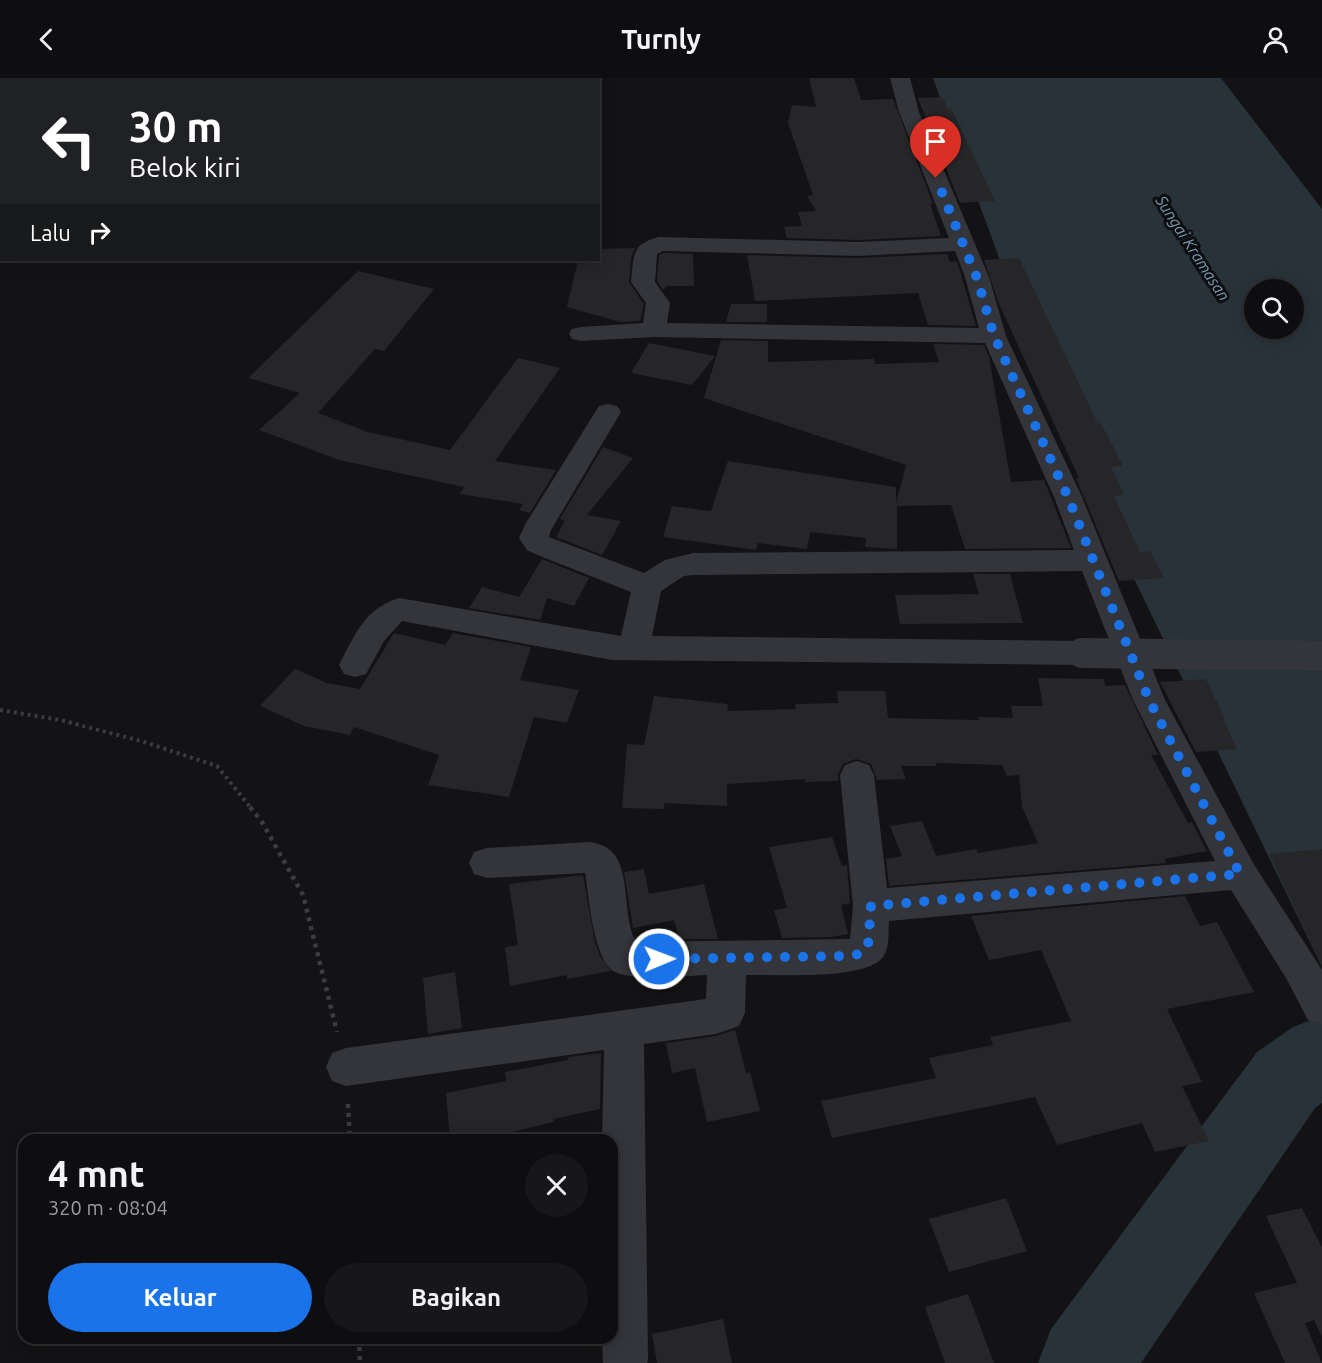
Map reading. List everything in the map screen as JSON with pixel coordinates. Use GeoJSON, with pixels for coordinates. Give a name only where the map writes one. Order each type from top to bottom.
{"type":"FeatureCollection","features":[{"type":"Feature","properties":{"kind":"street"},"geometry":{"type":"LineString","coordinates":[[900,78],[909,112],[977,278],[994,336],[1068,497],[1149,700],[1240,874],[1299,966],[1322,1007]]}},
{"type":"Feature","properties":{"kind":"street"},"geometry":{"type":"LineString","coordinates":[[654,330],[658,303],[643,282],[646,251],[659,244],[858,249],[963,244]]}},
{"type":"Feature","properties":{"kind":"street"},"geometry":{"type":"LineString","coordinates":[[581,334],[654,330],[994,336]]}},
{"type":"Feature","properties":{"kind":"street"},"geometry":{"type":"LineString","coordinates":[[608,412],[536,530],[534,538],[537,543],[545,547],[647,586]]}},
{"type":"Feature","properties":{"kind":"street"},"geometry":{"type":"LineString","coordinates":[[634,648],[647,586],[676,567],[693,564],[1093,560]]}},
{"type":"Feature","properties":{"kind":"street"},"geometry":{"type":"LineString","coordinates":[[355,665],[382,619],[389,612],[399,609],[612,648],[1322,656]]}},
{"type":"Feature","properties":{"kind":"street"},"geometry":{"type":"LineString","coordinates":[[487,863],[591,857],[600,863],[615,939],[618,950],[626,959],[860,954],[868,946],[871,906],[857,776]]}},
{"type":"Feature","properties":{"kind":"street"},"geometry":{"type":"LineString","coordinates":[[871,906],[1240,874]]}},
{"type":"Feature","properties":{"kind":"street"},"geometry":{"type":"LineString","coordinates":[[346,1067],[725,1013],[727,958]]}},
{"type":"Feature","properties":{"kind":"street"},"geometry":{"type":"LineString","coordinates":[[624,1027],[623,1161],[626,1360]]}},
{"type":"Feature","properties":{"kind":"path"},"geometry":{"type":"LineString","coordinates":[[0,710],[60,720],[141,741],[217,766],[262,822],[303,895],[346,1067],[350,1134]]}},
{"type":"Feature","properties":{"kind":"path"},"geometry":{"type":"LineString","coordinates":[[359,1344],[360,1363]]}},
{"type":"Feature","properties":{"kind":"water","name":"Sungai Kramasan"},"geometry":{"type":"Polygon","coordinates":[[[933,78],[1221,78],[1322,209],[1322,967],[1064,434],[933,78]]]}},
{"type":"Feature","properties":{"kind":"building"},"geometry":{"type":"Polygon","coordinates":[[[809,78],[854,78],[861,100],[893,99],[933,204],[930,204],[941,236],[858,240],[787,238],[784,227],[802,226],[798,212],[816,211],[807,196],[813,195],[788,123],[792,105],[816,107],[809,78]]]}},
{"type":"Feature","properties":{"kind":"building"},"geometry":{"type":"Polygon","coordinates":[[[942,97],[948,108],[951,108],[995,201],[960,203],[918,98],[942,97]]]}},
{"type":"Feature","properties":{"kind":"building"},"geometry":{"type":"Polygon","coordinates":[[[635,248],[631,258],[629,282],[644,304],[640,321],[620,322],[567,307],[578,261],[600,261],[600,249],[635,248]]]}},
{"type":"Feature","properties":{"kind":"building"},"geometry":{"type":"Polygon","coordinates":[[[664,253],[693,254],[694,286],[666,286],[663,290],[657,281],[659,255],[664,253]]]}},
{"type":"Feature","properties":{"kind":"building"},"geometry":{"type":"Polygon","coordinates":[[[947,254],[950,262],[957,261],[976,326],[928,325],[918,293],[755,301],[747,255],[858,258],[947,254]]]}},
{"type":"Feature","properties":{"kind":"building"},"geometry":{"type":"Polygon","coordinates":[[[1019,258],[1098,424],[1101,423],[1123,466],[1111,467],[1124,495],[1114,496],[1140,552],[1150,551],[1164,578],[1119,581],[1076,478],[1079,478],[999,304],[984,260],[1019,258]]]}},
{"type":"Feature","properties":{"kind":"building"},"geometry":{"type":"Polygon","coordinates":[[[358,271],[434,289],[384,351],[375,349],[318,413],[368,432],[450,450],[518,358],[560,368],[495,461],[556,470],[530,513],[519,510],[523,504],[460,494],[464,487],[339,460],[259,430],[300,393],[248,378],[358,271]]]}},
{"type":"Feature","properties":{"kind":"building"},"geometry":{"type":"Polygon","coordinates":[[[731,304],[767,304],[767,322],[726,322],[731,304]]]}},
{"type":"Feature","properties":{"kind":"building"},"geometry":{"type":"Polygon","coordinates":[[[721,340],[768,341],[768,362],[874,359],[875,364],[939,362],[933,344],[984,345],[989,357],[1011,482],[1044,480],[1071,548],[965,549],[951,505],[897,506],[897,549],[865,547],[866,538],[810,532],[807,549],[758,543],[756,550],[663,537],[672,506],[711,511],[728,461],[896,487],[896,503],[906,465],[704,398],[721,340]]]}},
{"type":"Feature","properties":{"kind":"building"},"geometry":{"type":"Polygon","coordinates":[[[649,343],[715,356],[692,385],[631,373],[649,343]]]}},
{"type":"Feature","properties":{"kind":"building"},"geometry":{"type":"Polygon","coordinates":[[[603,447],[633,458],[587,515],[621,521],[602,555],[556,537],[565,521],[560,519],[603,447]]]}},
{"type":"Feature","properties":{"kind":"building"},"geometry":{"type":"Polygon","coordinates":[[[542,559],[589,578],[574,606],[547,598],[540,620],[469,608],[482,587],[519,597],[542,559]]]}},
{"type":"Feature","properties":{"kind":"building"},"geometry":{"type":"Polygon","coordinates":[[[973,574],[1010,574],[1023,623],[900,624],[895,595],[979,594],[973,574]]]}},
{"type":"Feature","properties":{"kind":"building"},"geometry":{"type":"Polygon","coordinates":[[[394,633],[445,645],[453,633],[531,647],[520,680],[579,690],[567,723],[534,717],[509,797],[428,785],[439,755],[354,727],[350,735],[304,726],[260,706],[295,669],[327,683],[360,689],[394,633]]]}},
{"type":"Feature","properties":{"kind":"building"},"geometry":{"type":"Polygon","coordinates":[[[1038,678],[1104,679],[1105,686],[1125,685],[1158,755],[1151,755],[1188,823],[1192,822],[1207,851],[1164,859],[1167,863],[889,886],[886,859],[902,856],[890,826],[922,821],[936,856],[976,849],[978,853],[1038,843],[1022,807],[1019,775],[1007,776],[1002,765],[936,763],[936,766],[901,766],[906,779],[877,780],[871,764],[856,759],[843,764],[838,774],[838,781],[805,782],[805,779],[727,784],[727,806],[664,803],[664,809],[622,808],[627,744],[644,745],[654,696],[728,704],[727,711],[796,709],[795,704],[838,703],[837,691],[885,691],[888,718],[979,720],[978,717],[1013,718],[1011,706],[1043,706],[1038,678]]]}},
{"type":"Feature","properties":{"kind":"building"},"geometry":{"type":"Polygon","coordinates":[[[1206,679],[1237,749],[1196,752],[1160,682],[1206,679]]]}},
{"type":"Feature","properties":{"kind":"building"},"geometry":{"type":"Polygon","coordinates":[[[832,837],[842,866],[847,865],[850,903],[841,905],[848,934],[831,937],[782,938],[774,910],[787,908],[769,847],[832,837]]]}},
{"type":"Feature","properties":{"kind":"building"},"geometry":{"type":"Polygon","coordinates":[[[1322,849],[1322,966],[1269,854],[1322,849]]]}},
{"type":"Feature","properties":{"kind":"building"},"geometry":{"type":"Polygon","coordinates":[[[644,869],[649,894],[704,884],[718,939],[679,939],[674,920],[633,928],[624,872],[644,869]]]}},
{"type":"Feature","properties":{"kind":"building"},"geometry":{"type":"Polygon","coordinates":[[[583,875],[595,942],[600,956],[611,971],[567,979],[567,975],[510,986],[505,947],[518,945],[509,884],[583,875]]]}},
{"type":"Feature","properties":{"kind":"building"},"geometry":{"type":"Polygon","coordinates":[[[1185,896],[1200,926],[1217,922],[1254,992],[1167,1009],[1202,1082],[1182,1086],[1209,1141],[1155,1152],[1142,1123],[1057,1145],[1035,1097],[832,1138],[821,1101],[936,1078],[929,1058],[993,1045],[990,1037],[1071,1021],[1041,950],[989,960],[971,916],[1185,896]]]}},
{"type":"Feature","properties":{"kind":"building"},"geometry":{"type":"Polygon","coordinates":[[[455,972],[462,1028],[428,1034],[423,978],[455,972]]]}},
{"type":"Feature","properties":{"kind":"building"},"geometry":{"type":"Polygon","coordinates":[[[735,1030],[746,1073],[750,1072],[760,1111],[707,1122],[695,1068],[672,1073],[666,1043],[716,1036],[735,1030]]]}},
{"type":"Feature","properties":{"kind":"building"},"geometry":{"type":"Polygon","coordinates":[[[601,1053],[600,1109],[553,1119],[554,1122],[503,1134],[449,1134],[446,1093],[506,1081],[505,1072],[568,1060],[568,1057],[601,1053]]]}},
{"type":"Feature","properties":{"kind":"building"},"geometry":{"type":"Polygon","coordinates":[[[1006,1198],[1027,1251],[949,1272],[929,1219],[1006,1198]]]}},
{"type":"Feature","properties":{"kind":"building"},"geometry":{"type":"Polygon","coordinates":[[[1302,1208],[1322,1248],[1322,1337],[1314,1320],[1305,1323],[1322,1363],[1285,1363],[1254,1293],[1297,1283],[1266,1216],[1302,1208]]]}},
{"type":"Feature","properties":{"kind":"building"},"geometry":{"type":"Polygon","coordinates":[[[968,1294],[994,1363],[945,1363],[925,1307],[968,1294]]]}},
{"type":"Feature","properties":{"kind":"building"},"geometry":{"type":"Polygon","coordinates":[[[723,1319],[732,1363],[657,1363],[652,1334],[723,1319]]]}},
{"type":"Feature","properties":{"kind":"waterway"},"geometry":{"type":"LineString","coordinates":[[1085,1363],[1286,1080],[1322,1055]]}},
{"type":"Feature","properties":{"kind":"route"},"geometry":{"type":"LineString","coordinates":[[659,959],[849,956],[860,954],[868,946],[871,906],[1240,874],[1149,700],[1068,497],[994,336],[977,278],[936,178]]}}]}
